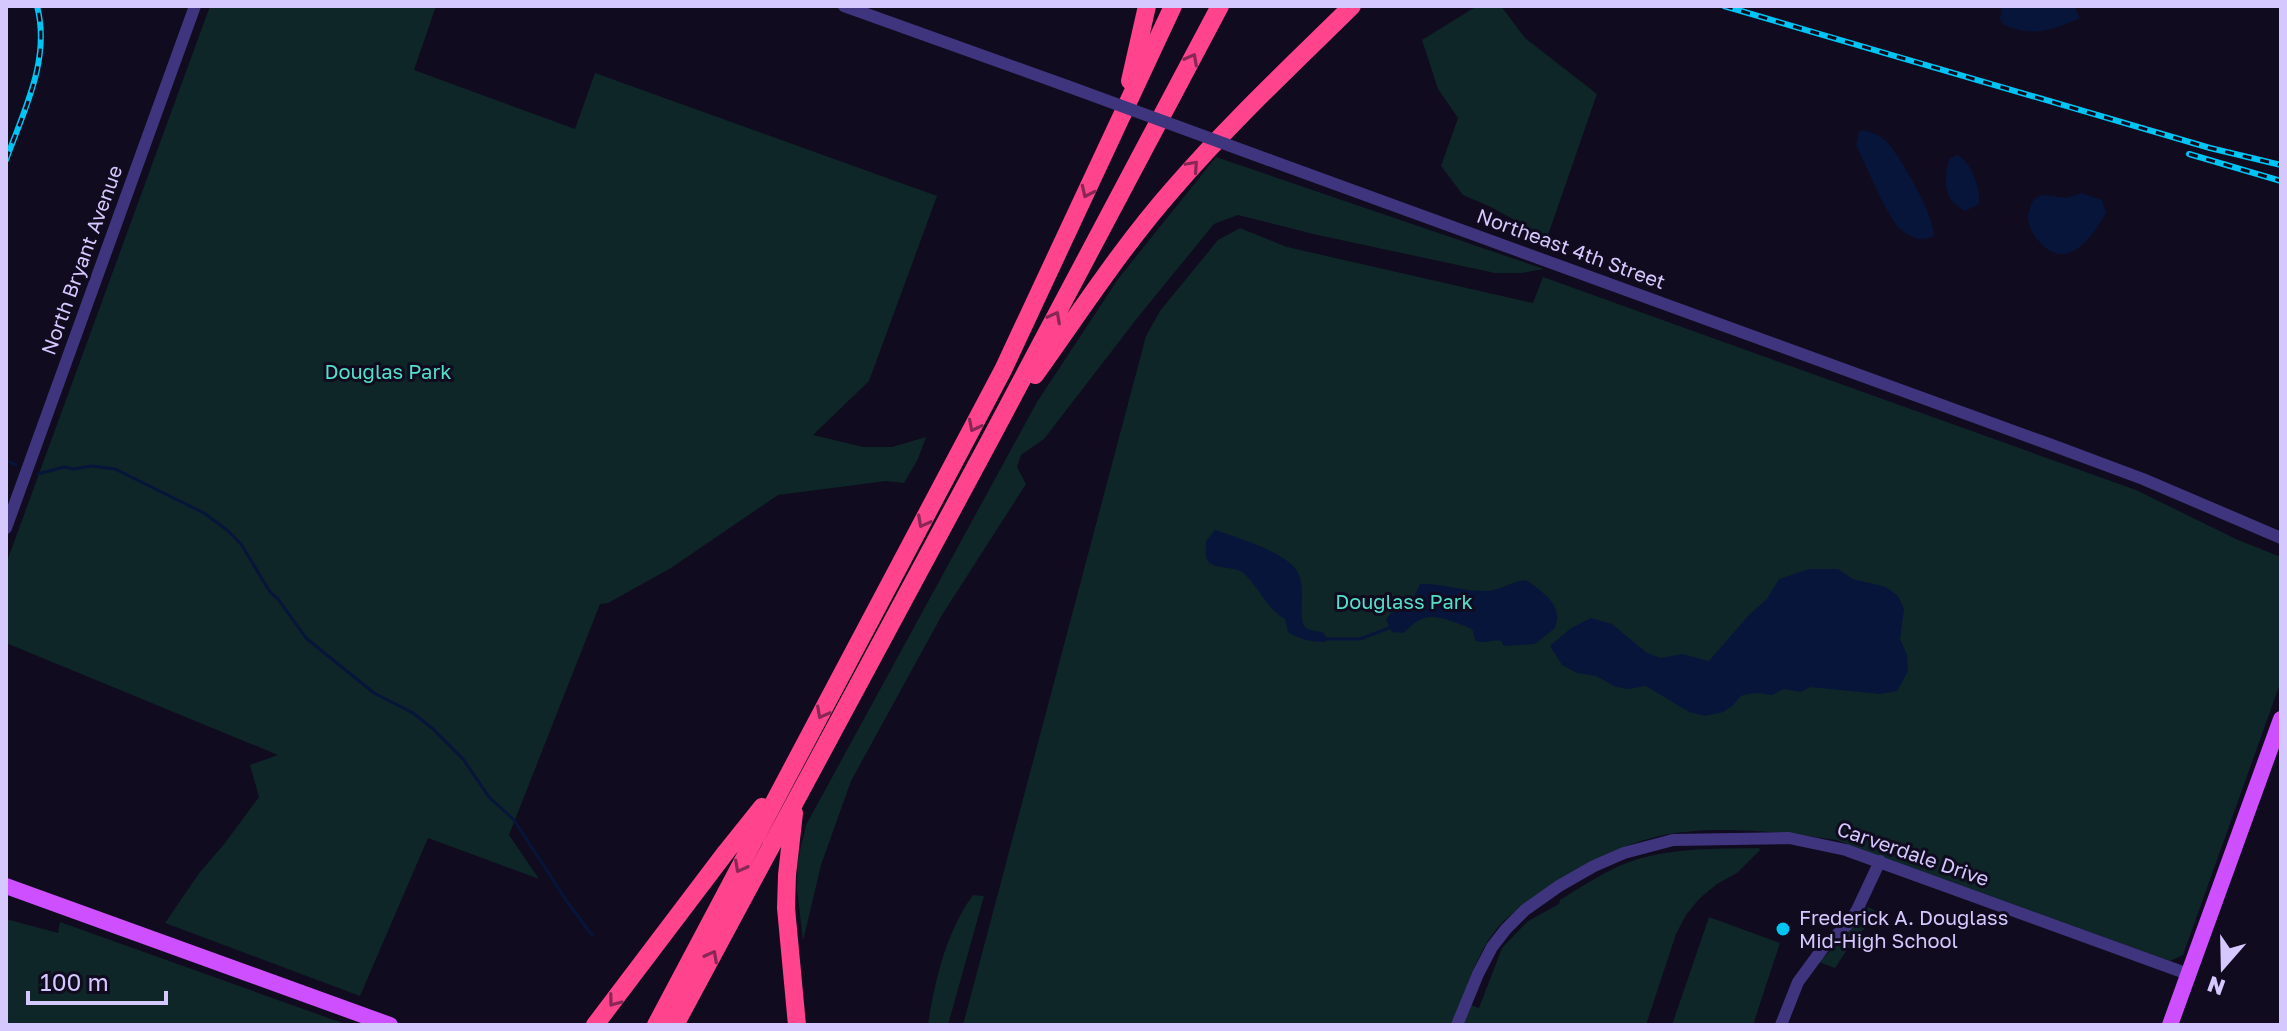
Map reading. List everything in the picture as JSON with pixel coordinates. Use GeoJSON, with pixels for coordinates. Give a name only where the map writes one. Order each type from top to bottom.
{"type":"FeatureCollection","features":[{"type":"Feature","properties":{"kind":"highway"},"geometry":{"type":"LineString","coordinates":[[1120,121],[1147,6]]}},
{"type":"Feature","properties":{"kind":"highway"},"geometry":{"type":"LineString","coordinates":[[656,1025],[1003,370],[1173,6]]}},
{"type":"Feature","properties":{"kind":"highway"},"geometry":{"type":"LineString","coordinates":[[675,1025],[1220,6]]}},
{"type":"Feature","properties":{"kind":"highway"},"geometry":{"type":"LineString","coordinates":[[992,436],[1109,271],[1171,191],[1229,126],[1352,6]]}},
{"type":"Feature","properties":{"kind":"highway"},"geometry":{"type":"LineString","coordinates":[[1291,67],[1366,6]]}},
{"type":"Feature","properties":{"kind":"highway"},"geometry":{"type":"LineString","coordinates":[[595,1025],[789,774]]}},
{"type":"Feature","properties":{"kind":"highway"},"geometry":{"type":"LineString","coordinates":[[795,802],[786,908],[797,1025]]}},
{"type":"Feature","properties":{"kind":"main road"},"geometry":{"type":"LineString","coordinates":[[2170,1025],[2281,719]]}},
{"type":"Feature","properties":{"kind":"main road"},"geometry":{"type":"LineString","coordinates":[[6,886],[390,1025]]}},
{"type":"Feature","properties":{"kind":"street","name":"North Bryant Avenue"},"geometry":{"type":"LineString","coordinates":[[6,528],[195,6]]}},
{"type":"Feature","properties":{"kind":"street","name":"Northeast 4th Street"},"geometry":{"type":"LineString","coordinates":[[844,6],[2090,459],[2281,538]]}},
{"type":"Feature","properties":{"kind":"street","name":"Carverdale Drive"},"geometry":{"type":"LineString","coordinates":[[1457,1025],[1492,947],[1525,910],[1594,866],[1624,853],[1673,840],[1789,838],[1846,850],[2188,974]]}},
{"type":"Feature","properties":{"kind":"street"},"geometry":{"type":"LineString","coordinates":[[1781,1025],[1804,973],[1823,948],[1847,925],[1880,861]]}},
{"type":"Feature","properties":{"kind":"green space","name":"Douglas Park"},"geometry":{"type":"Polygon","coordinates":[[[210,6],[436,6],[414,70],[575,129],[595,73],[937,196],[869,381],[813,435],[863,447],[892,447],[926,437],[904,483],[886,481],[778,495],[671,568],[608,603],[600,604],[509,835],[539,879],[428,838],[360,996],[165,923],[200,872],[259,797],[250,765],[278,755],[6,643],[6,564],[210,6]]]}},
{"type":"Feature","properties":{"kind":"green space"},"geometry":{"type":"Polygon","coordinates":[[[1477,6],[1501,6],[1525,38],[1597,94],[1547,238],[1463,195],[1441,166],[1458,118],[1438,89],[1422,40],[1477,6]]]}},
{"type":"Feature","properties":{"kind":"green space"},"geometry":{"type":"Polygon","coordinates":[[[1216,157],[1544,269],[1495,273],[1238,215],[1214,224],[1044,439],[1021,455],[1017,467],[1026,484],[942,615],[851,781],[821,865],[803,941],[797,888],[798,859],[806,825],[1037,402],[1118,279],[1216,157]]]}},
{"type":"Feature","properties":{"kind":"green space","name":"Douglass Park"},"geometry":{"type":"Polygon","coordinates":[[[1240,228],[1287,247],[1533,303],[1543,277],[2136,490],[2238,540],[2281,557],[2281,681],[2183,955],[2170,961],[1836,840],[1771,832],[1702,830],[1659,836],[1627,846],[1581,867],[1552,885],[1493,933],[1477,961],[1461,1001],[1479,1008],[1502,948],[1528,921],[1611,870],[1671,852],[1759,848],[1737,873],[1717,884],[1686,915],[1676,934],[1646,1025],[963,1025],[1146,336],[1160,311],[1218,240],[1240,228]]]}},
{"type":"Feature","properties":{"kind":"green space"},"geometry":{"type":"Polygon","coordinates":[[[973,895],[984,896],[948,1025],[928,1025],[943,957],[973,895]]]}},
{"type":"Feature","properties":{"kind":"green space"},"geometry":{"type":"Polygon","coordinates":[[[1868,907],[1878,912],[1877,916],[1855,938],[1835,968],[1819,962],[1848,933],[1868,907]]]}},
{"type":"Feature","properties":{"kind":"green space"},"geometry":{"type":"Polygon","coordinates":[[[1709,917],[1780,943],[1753,1025],[1672,1025],[1709,917]]]}},
{"type":"Feature","properties":{"kind":"green space"},"geometry":{"type":"Polygon","coordinates":[[[6,919],[58,933],[60,922],[348,1025],[6,1025],[6,919]]]}},
{"type":"Feature","properties":{"kind":"water"},"geometry":{"type":"Polygon","coordinates":[[[2002,6],[2072,6],[2080,18],[2051,29],[2024,31],[2004,25],[2000,19],[2002,6]]]}},
{"type":"Feature","properties":{"kind":"water"},"geometry":{"type":"Polygon","coordinates":[[[1862,130],[1882,138],[1899,158],[1923,201],[1934,236],[1916,238],[1895,223],[1856,145],[1862,130]]]}},
{"type":"Feature","properties":{"kind":"water"},"geometry":{"type":"Polygon","coordinates":[[[1957,155],[1971,169],[1978,191],[1979,204],[1965,211],[1952,201],[1946,189],[1949,159],[1957,155]]]}},
{"type":"Feature","properties":{"kind":"water"},"geometry":{"type":"Polygon","coordinates":[[[2081,193],[2102,200],[2106,213],[2088,240],[2074,251],[2060,254],[2050,251],[2031,229],[2028,218],[2034,199],[2043,195],[2067,198],[2081,193]]]}},
{"type":"Feature","properties":{"kind":"water"},"geometry":{"type":"Polygon","coordinates":[[[1215,530],[1269,550],[1295,568],[1301,584],[1303,624],[1308,629],[1324,633],[1327,639],[1324,642],[1305,640],[1288,632],[1285,619],[1278,615],[1242,572],[1210,563],[1206,558],[1206,541],[1215,530]]]}},
{"type":"Feature","properties":{"kind":"water"},"geometry":{"type":"Polygon","coordinates":[[[1809,569],[1838,569],[1853,579],[1886,587],[1898,596],[1904,609],[1900,639],[1907,655],[1908,671],[1897,691],[1880,694],[1810,687],[1801,692],[1784,689],[1772,695],[1758,693],[1741,696],[1723,712],[1705,716],[1689,712],[1646,686],[1629,689],[1616,687],[1596,676],[1577,673],[1562,665],[1550,646],[1571,628],[1591,618],[1612,624],[1647,653],[1661,658],[1682,654],[1709,661],[1767,599],[1779,579],[1809,569]]]}},
{"type":"Feature","properties":{"kind":"water"},"geometry":{"type":"Polygon","coordinates":[[[1526,580],[1549,599],[1557,614],[1555,628],[1535,644],[1504,646],[1501,641],[1478,641],[1470,628],[1435,617],[1420,620],[1404,633],[1392,632],[1386,620],[1390,614],[1411,603],[1420,584],[1489,591],[1526,580]]]}},
{"type":"Feature","properties":{"kind":"waterway"},"geometry":{"type":"LineString","coordinates":[[6,460],[16,465]]}},
{"type":"Feature","properties":{"kind":"waterway"},"geometry":{"type":"LineString","coordinates":[[38,474],[64,467],[115,469],[204,513],[227,530],[241,544],[270,592],[306,638],[374,693],[413,713],[463,759],[489,797],[514,820],[592,935]]}},
{"type":"Feature","properties":{"kind":"waterway"},"geometry":{"type":"LineString","coordinates":[[1327,639],[1360,639],[1389,628]]}},
{"type":"Feature","properties":{"kind":"railway"},"geometry":{"type":"LineString","coordinates":[[6,160],[38,65],[41,45],[37,6]]}},
{"type":"Feature","properties":{"kind":"railway"},"geometry":{"type":"LineString","coordinates":[[1724,6],[2210,148],[2281,165]]}},
{"type":"Feature","properties":{"kind":"railway"},"geometry":{"type":"LineString","coordinates":[[2189,154],[2281,181]]}},
{"type":"Feature","properties":{"kind":"place","name":"Frederick A. Douglass Mid-High School"},"geometry":{"type":"Point","coordinates":[1783,929]}}]}
